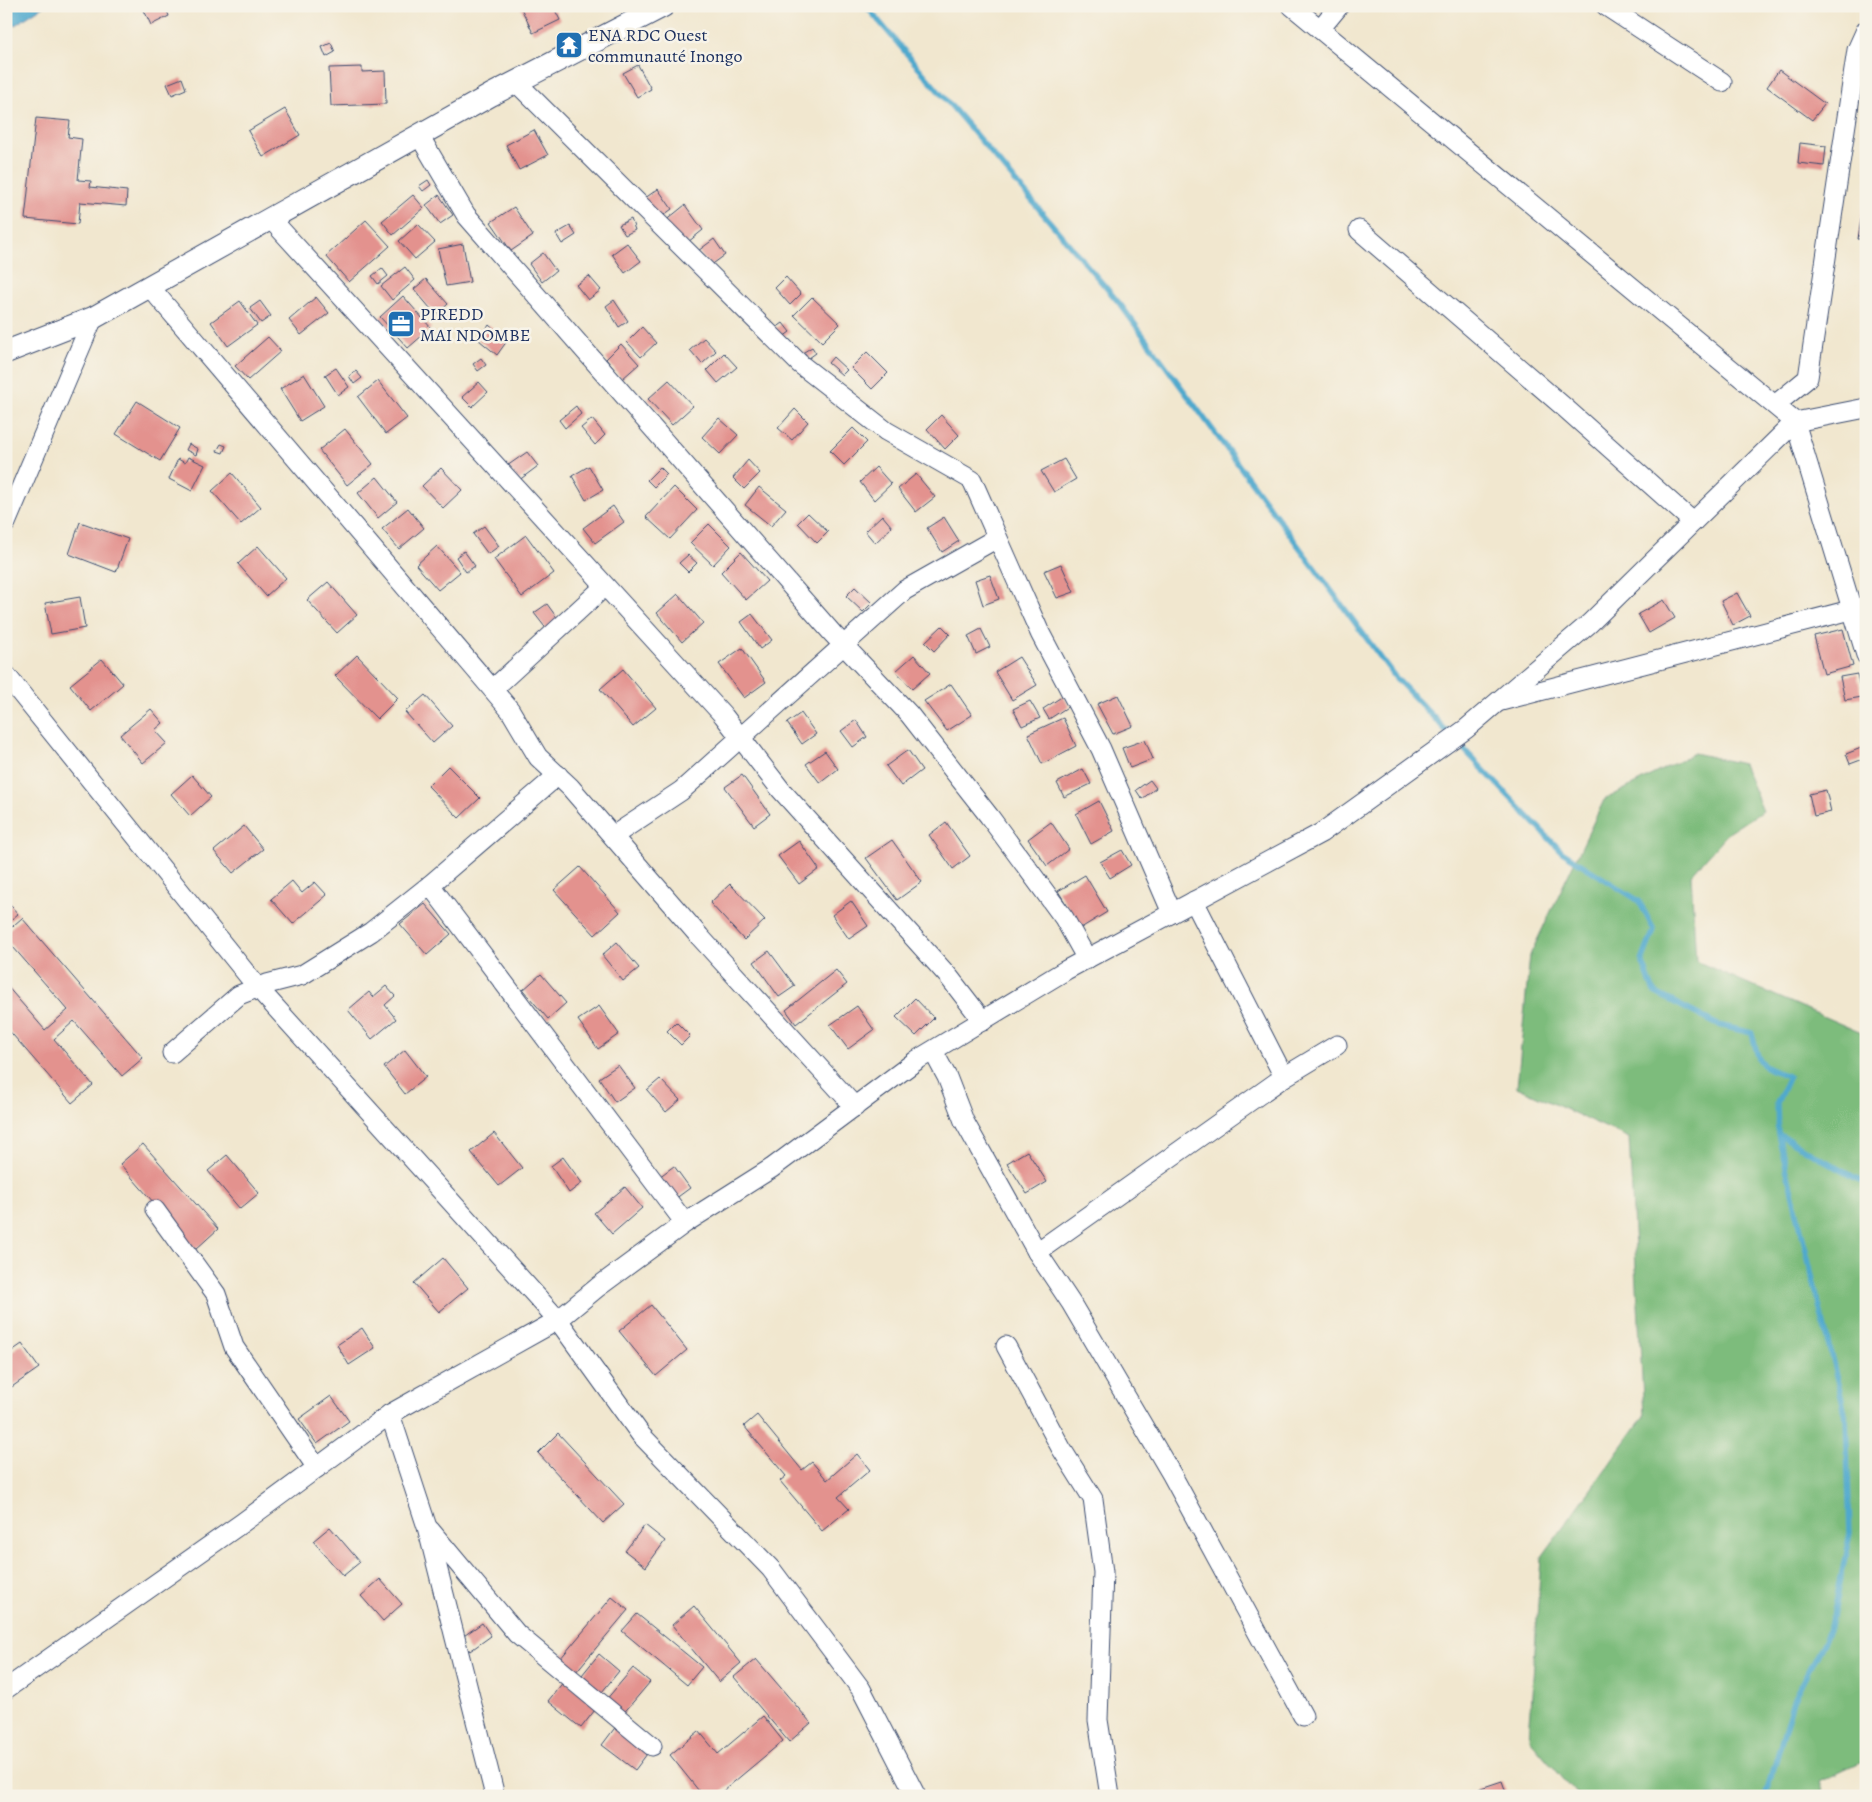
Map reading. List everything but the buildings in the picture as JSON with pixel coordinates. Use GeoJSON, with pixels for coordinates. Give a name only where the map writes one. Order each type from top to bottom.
{"type":"FeatureCollection","features":[{"type":"Feature","properties":{"kind":"street"},"geometry":{"type":"LineString","coordinates":[[6,352],[93,318],[419,135],[516,82],[663,6]]}},
{"type":"Feature","properties":{"kind":"street"},"geometry":{"type":"LineString","coordinates":[[1292,6],[1796,422],[1858,608],[1866,654]]}},
{"type":"Feature","properties":{"kind":"street"},"geometry":{"type":"LineString","coordinates":[[1320,29],[1339,6]]}},
{"type":"Feature","properties":{"kind":"street"},"geometry":{"type":"LineString","coordinates":[[1606,6],[1722,82]]}},
{"type":"Feature","properties":{"kind":"street"},"geometry":{"type":"LineString","coordinates":[[1775,405],[1808,378],[1857,50],[1866,30]]}},
{"type":"Feature","properties":{"kind":"street"},"geometry":{"type":"LineString","coordinates":[[516,82],[800,364],[886,431],[972,480],[1040,633],[1101,749],[1172,913]]}},
{"type":"Feature","properties":{"kind":"street"},"geometry":{"type":"LineString","coordinates":[[419,135],[466,215],[844,646],[909,714],[989,816],[1064,918],[1087,959]]}},
{"type":"Feature","properties":{"kind":"street"},"geometry":{"type":"LineString","coordinates":[[270,218],[723,715],[780,790],[950,977],[983,1020]]}},
{"type":"Feature","properties":{"kind":"street"},"geometry":{"type":"LineString","coordinates":[[1358,230],[1557,400],[1693,522]]}},
{"type":"Feature","properties":{"kind":"street"},"geometry":{"type":"LineString","coordinates":[[149,286],[493,689],[510,710],[538,757],[570,787],[706,944],[855,1106]]}},
{"type":"Feature","properties":{"kind":"street"},"geometry":{"type":"LineString","coordinates":[[6,522],[93,318]]}},
{"type":"Feature","properties":{"kind":"street"},"geometry":{"type":"LineString","coordinates":[[6,1689],[173,1573],[390,1414],[558,1320],[598,1287],[685,1223],[772,1168],[917,1060],[1087,959],[1321,833],[1466,729],[1590,623],[1796,422],[1866,408]]}},
{"type":"Feature","properties":{"kind":"street"},"geometry":{"type":"LineString","coordinates":[[613,836],[681,791],[905,590],[997,538]]}},
{"type":"Feature","properties":{"kind":"street"},"geometry":{"type":"LineString","coordinates":[[493,689],[605,586]]}},
{"type":"Feature","properties":{"kind":"street"},"geometry":{"type":"LineString","coordinates":[[1498,702],[1858,608]]}},
{"type":"Feature","properties":{"kind":"street"},"geometry":{"type":"LineString","coordinates":[[6,675],[258,988],[558,1320],[640,1435],[771,1569],[861,1689],[916,1796]]}},
{"type":"Feature","properties":{"kind":"street"},"geometry":{"type":"LineString","coordinates":[[172,1054],[239,995],[302,974],[371,932],[430,885],[558,775]]}},
{"type":"Feature","properties":{"kind":"street"},"geometry":{"type":"LineString","coordinates":[[430,885],[685,1223]]}},
{"type":"Feature","properties":{"kind":"street"},"geometry":{"type":"LineString","coordinates":[[1194,901],[1284,1077]]}},
{"type":"Feature","properties":{"kind":"street"},"geometry":{"type":"LineString","coordinates":[[1036,1252],[1284,1077],[1337,1045]]}},
{"type":"Feature","properties":{"kind":"street"},"geometry":{"type":"LineString","coordinates":[[933,1051],[947,1077],[964,1121],[1036,1252],[1071,1303],[1172,1475],[1302,1716]]}},
{"type":"Feature","properties":{"kind":"street"},"geometry":{"type":"LineString","coordinates":[[154,1210],[216,1294],[234,1347],[317,1468]]}},
{"type":"Feature","properties":{"kind":"street"},"geometry":{"type":"LineString","coordinates":[[1006,1346],[1061,1448],[1093,1499],[1103,1572],[1098,1720],[1110,1796]]}},
{"type":"Feature","properties":{"kind":"street"},"geometry":{"type":"LineString","coordinates":[[390,1414],[427,1527],[495,1796]]}},
{"type":"Feature","properties":{"kind":"street"},"geometry":{"type":"LineString","coordinates":[[427,1527],[517,1634],[652,1746]]}},
{"type":"Feature","properties":{"kind":"green space"},"geometry":{"type":"Polygon","coordinates":[[[1694,753],[1743,764],[1763,811],[1730,831],[1691,875],[1696,961],[1866,1035],[1866,1760],[1819,1782],[1824,1796],[1578,1796],[1529,1739],[1541,1558],[1644,1416],[1629,1138],[1517,1087],[1530,955],[1604,800],[1694,753]]]}},
{"type":"Feature","properties":{"kind":"water"},"geometry":{"type":"Polygon","coordinates":[[[6,6],[44,6],[6,31],[6,6]]]}},
{"type":"Feature","properties":{"kind":"waterway"},"geometry":{"type":"LineString","coordinates":[[866,6],[1120,304],[1395,677],[1562,852],[1639,901],[1654,930],[1642,961],[1654,992],[1718,1025],[1752,1033],[1762,1063],[1771,1070],[1789,1076],[1777,1103],[1778,1134],[1866,1184]]}},
{"type":"Feature","properties":{"kind":"waterway"},"geometry":{"type":"LineString","coordinates":[[1766,1796],[1793,1701],[1831,1627],[1850,1533],[1846,1417],[1778,1134]]}},
{"type":"Feature","properties":{"kind":"place","name":"ENA RDC Ouest communauté Inongo"},"geometry":{"type":"Point","coordinates":[569,45]}},
{"type":"Feature","properties":{"kind":"place","name":"PIREDD MAI NDOMBE"},"geometry":{"type":"Point","coordinates":[401,324]}}]}
